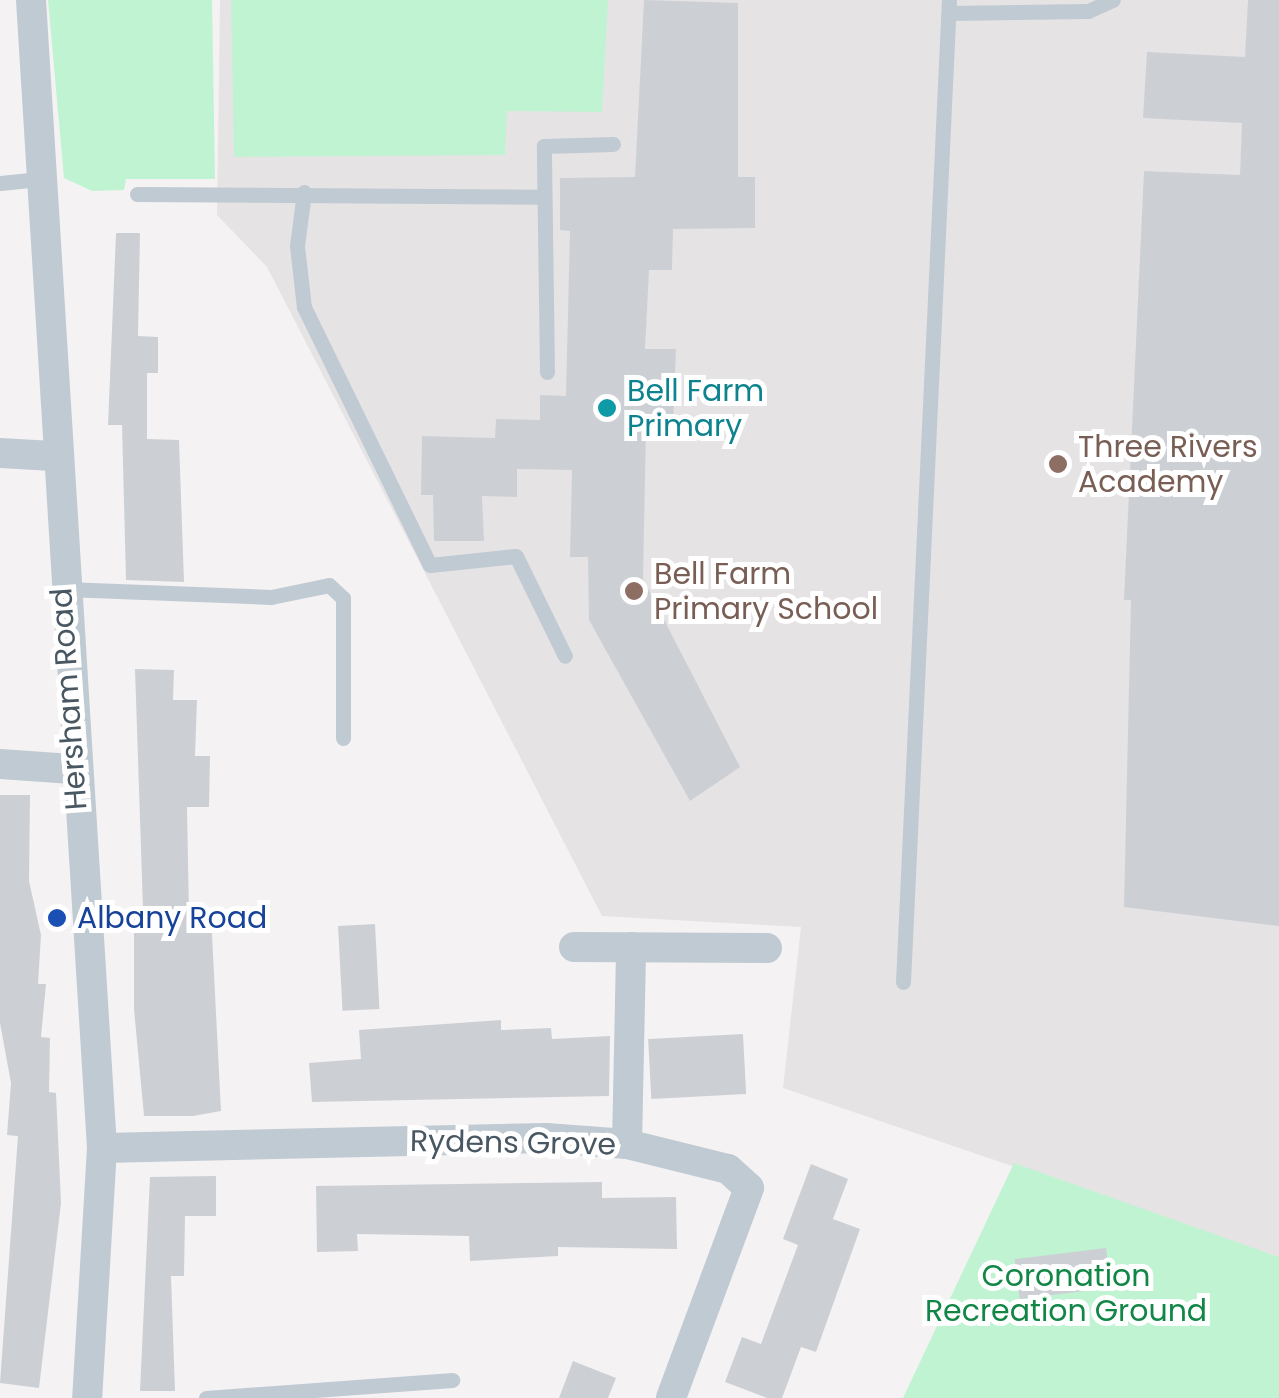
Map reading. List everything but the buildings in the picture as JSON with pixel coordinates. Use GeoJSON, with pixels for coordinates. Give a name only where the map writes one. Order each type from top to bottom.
{"type":"FeatureCollection","features":[{"type":"Feature","properties":{"kind":"street","name":"Hersham Road"},"geometry":{"type":"LineString","coordinates":[[30,0],[72,770],[102,1148],[87,1398]]}},
{"type":"Feature","properties":{"kind":"street"},"geometry":{"type":"LineString","coordinates":[[0,453],[53,456]]}},
{"type":"Feature","properties":{"kind":"street"},"geometry":{"type":"LineString","coordinates":[[0,764],[72,770]]}},
{"type":"Feature","properties":{"kind":"street"},"geometry":{"type":"LineString","coordinates":[[574,947],[767,948]]}},
{"type":"Feature","properties":{"kind":"street"},"geometry":{"type":"LineString","coordinates":[[628,1144],[631,947]]}},
{"type":"Feature","properties":{"kind":"street","name":"Rydens Grove"},"geometry":{"type":"LineString","coordinates":[[102,1148],[628,1144],[728,1169],[749,1188],[671,1398]]}},
{"type":"Feature","properties":{"kind":"lane"},"geometry":{"type":"LineString","coordinates":[[902,982],[949,7],[1088,11],[1113,0]]}},
{"type":"Feature","properties":{"kind":"lane"},"geometry":{"type":"LineString","coordinates":[[547,372],[541,198],[544,146],[614,144]]}},
{"type":"Feature","properties":{"kind":"lane"},"geometry":{"type":"LineString","coordinates":[[0,183],[40,179]]}},
{"type":"Feature","properties":{"kind":"lane"},"geometry":{"type":"LineString","coordinates":[[137,194],[304,192],[541,198]]}},
{"type":"Feature","properties":{"kind":"lane"},"geometry":{"type":"LineString","coordinates":[[304,192],[297,246],[304,308],[430,565],[516,556],[566,656]]}},
{"type":"Feature","properties":{"kind":"lane"},"geometry":{"type":"LineString","coordinates":[[61,589],[272,597],[329,585],[342,598],[343,738]]}},
{"type":"Feature","properties":{"kind":"lane"},"geometry":{"type":"LineString","coordinates":[[206,1398],[357,1394],[452,1380]]}},
{"type":"Feature","properties":{"kind":"shaded area"},"geometry":{"type":"Polygon","coordinates":[[[220,0],[1279,0],[1279,1257],[783,1088],[801,927],[602,916],[267,267],[217,215],[220,0]]]}},
{"type":"Feature","properties":{"kind":"green space"},"geometry":{"type":"Polygon","coordinates":[[[48,0],[212,0],[215,179],[126,179],[124,190],[92,191],[64,178],[48,0]]]}},
{"type":"Feature","properties":{"kind":"green space"},"geometry":{"type":"Polygon","coordinates":[[[231,0],[608,0],[602,112],[507,111],[505,155],[234,157],[231,0]]]}},
{"type":"Feature","properties":{"kind":"green space","name":"Coronation Recreation Ground"},"geometry":{"type":"Polygon","coordinates":[[[1014,1163],[1279,1257],[1279,1398],[903,1398],[1014,1163]]]}},
{"type":"Feature","properties":{"kind":"place","name":"Bell Farm Primary"},"geometry":{"type":"Point","coordinates":[607,408]}},
{"type":"Feature","properties":{"kind":"place","name":"Three Rivers Academy"},"geometry":{"type":"Point","coordinates":[1058,464]}},
{"type":"Feature","properties":{"kind":"place","name":"Bell Farm Primary School"},"geometry":{"type":"Point","coordinates":[634,591]}},
{"type":"Feature","properties":{"kind":"place","name":"Albany Road"},"geometry":{"type":"Point","coordinates":[57,918]}}]}
